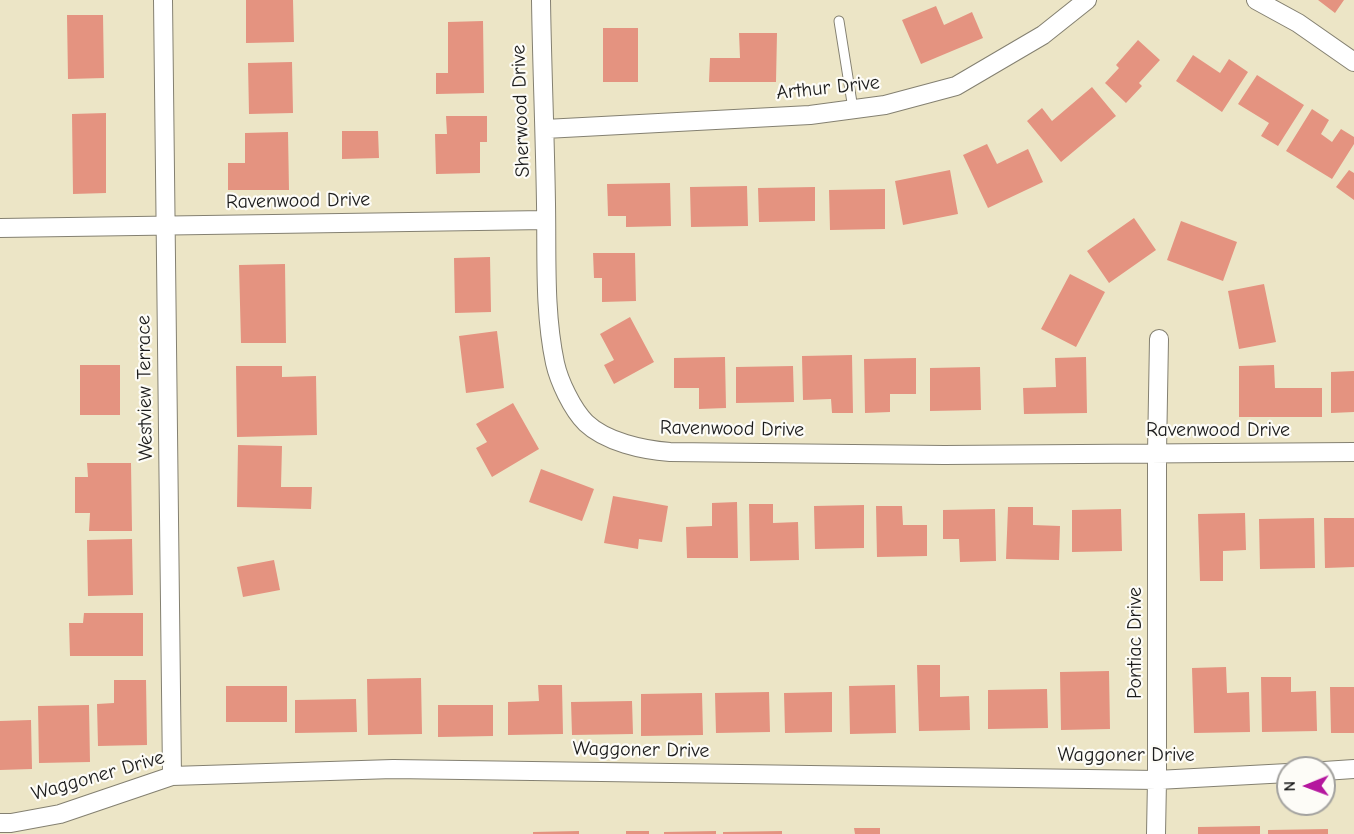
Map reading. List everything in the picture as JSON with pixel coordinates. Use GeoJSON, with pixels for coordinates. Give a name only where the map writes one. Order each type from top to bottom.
{"type":"FeatureCollection","features":[{"type":"Feature","properties":{"kind":"street","name":"Westview Terrace"},"geometry":{"type":"LineString","coordinates":[[163,0],[172,776]]}},
{"type":"Feature","properties":{"kind":"street","name":"Sherwood Drive"},"geometry":{"type":"LineString","coordinates":[[541,0],[546,220]]}},
{"type":"Feature","properties":{"kind":"street","name":"Arthur Drive"},"geometry":{"type":"LineString","coordinates":[[545,129],[810,114],[885,105],[956,86],[1043,35],[1087,0]]}},
{"type":"Feature","properties":{"kind":"street"},"geometry":{"type":"LineString","coordinates":[[1256,0],[1298,23],[1354,62]]}},
{"type":"Feature","properties":{"kind":"street","name":"Ravenwood Drive"},"geometry":{"type":"LineString","coordinates":[[0,228],[546,220],[550,340],[555,366],[564,390],[586,423],[603,435],[650,450],[944,455],[1354,452]]}},
{"type":"Feature","properties":{"kind":"street","name":"Pontiac Drive"},"geometry":{"type":"LineString","coordinates":[[1156,834],[1159,339]]}},
{"type":"Feature","properties":{"kind":"street","name":"Waggoner Drive"},"geometry":{"type":"LineString","coordinates":[[0,822],[11,823],[60,814],[172,776],[393,769],[1157,780],[1276,774]]}},
{"type":"Feature","properties":{"kind":"street"},"geometry":{"type":"LineString","coordinates":[[1336,771],[1354,770]]}},
{"type":"Feature","properties":{"kind":"lane"},"geometry":{"type":"LineString","coordinates":[[839,21],[853,109]]}},
{"type":"Feature","properties":{"kind":"building"},"geometry":{"type":"Polygon","coordinates":[[[246,0],[293,0],[294,42],[246,43],[246,0]]]}},
{"type":"Feature","properties":{"kind":"building"},"geometry":{"type":"Polygon","coordinates":[[[1318,0],[1344,0],[1335,13],[1318,0]]]}},
{"type":"Feature","properties":{"kind":"building"},"geometry":{"type":"Polygon","coordinates":[[[936,6],[944,25],[972,12],[983,38],[921,64],[902,20],[936,6]]]}},
{"type":"Feature","properties":{"kind":"building"},"geometry":{"type":"Polygon","coordinates":[[[67,15],[103,15],[104,78],[68,79],[67,15]]]}},
{"type":"Feature","properties":{"kind":"building"},"geometry":{"type":"Polygon","coordinates":[[[483,21],[484,93],[436,94],[436,73],[448,73],[448,22],[483,21]]]}},
{"type":"Feature","properties":{"kind":"building"},"geometry":{"type":"Polygon","coordinates":[[[603,28],[638,28],[638,82],[603,82],[603,28]]]}},
{"type":"Feature","properties":{"kind":"building"},"geometry":{"type":"Polygon","coordinates":[[[739,33],[777,33],[776,82],[709,82],[710,58],[740,58],[739,33]]]}},
{"type":"Feature","properties":{"kind":"building"},"geometry":{"type":"Polygon","coordinates":[[[1138,40],[1160,60],[1139,83],[1142,86],[1126,103],[1105,83],[1119,68],[1116,65],[1138,40]]]}},
{"type":"Feature","properties":{"kind":"building"},"geometry":{"type":"Polygon","coordinates":[[[1193,55],[1220,73],[1229,59],[1248,72],[1222,112],[1176,81],[1193,55]]]}},
{"type":"Feature","properties":{"kind":"building"},"geometry":{"type":"Polygon","coordinates":[[[292,62],[293,113],[249,114],[248,63],[292,62]]]}},
{"type":"Feature","properties":{"kind":"building"},"geometry":{"type":"Polygon","coordinates":[[[1257,75],[1304,105],[1278,146],[1261,136],[1269,123],[1238,104],[1257,75]]]}},
{"type":"Feature","properties":{"kind":"building"},"geometry":{"type":"Polygon","coordinates":[[[1092,87],[1116,116],[1061,162],[1027,121],[1042,108],[1052,121],[1092,87]]]}},
{"type":"Feature","properties":{"kind":"building"},"geometry":{"type":"Polygon","coordinates":[[[1312,109],[1329,120],[1321,134],[1332,142],[1341,129],[1354,137],[1354,144],[1332,179],[1286,151],[1312,109]]]}},
{"type":"Feature","properties":{"kind":"building"},"geometry":{"type":"Polygon","coordinates":[[[106,113],[106,193],[73,194],[72,114],[106,113]]]}},
{"type":"Feature","properties":{"kind":"building"},"geometry":{"type":"Polygon","coordinates":[[[446,116],[487,116],[487,142],[480,142],[480,173],[436,174],[435,134],[447,134],[446,116]]]}},
{"type":"Feature","properties":{"kind":"building"},"geometry":{"type":"Polygon","coordinates":[[[342,131],[378,131],[379,158],[342,159],[342,131]]]}},
{"type":"Feature","properties":{"kind":"building"},"geometry":{"type":"Polygon","coordinates":[[[288,132],[289,190],[228,190],[228,163],[245,163],[245,133],[288,132]]]}},
{"type":"Feature","properties":{"kind":"building"},"geometry":{"type":"Polygon","coordinates":[[[987,144],[997,164],[1028,149],[1043,182],[988,208],[963,155],[987,144]]]}},
{"type":"Feature","properties":{"kind":"building"},"geometry":{"type":"Polygon","coordinates":[[[950,170],[958,214],[903,225],[895,181],[950,170]]]}},
{"type":"Feature","properties":{"kind":"building"},"geometry":{"type":"Polygon","coordinates":[[[1349,170],[1354,173],[1354,200],[1336,187],[1349,170]]]}},
{"type":"Feature","properties":{"kind":"building"},"geometry":{"type":"Polygon","coordinates":[[[670,183],[671,226],[626,227],[626,216],[608,216],[607,184],[670,183]]]}},
{"type":"Feature","properties":{"kind":"building"},"geometry":{"type":"Polygon","coordinates":[[[747,186],[748,226],[691,227],[690,187],[747,186]]]}},
{"type":"Feature","properties":{"kind":"building"},"geometry":{"type":"Polygon","coordinates":[[[815,187],[815,221],[759,222],[758,188],[815,187]]]}},
{"type":"Feature","properties":{"kind":"building"},"geometry":{"type":"Polygon","coordinates":[[[885,189],[885,229],[830,230],[829,190],[885,189]]]}},
{"type":"Feature","properties":{"kind":"building"},"geometry":{"type":"Polygon","coordinates":[[[1134,218],[1156,250],[1109,283],[1087,251],[1134,218]]]}},
{"type":"Feature","properties":{"kind":"building"},"geometry":{"type":"Polygon","coordinates":[[[1181,221],[1237,242],[1223,281],[1167,260],[1181,221]]]}},
{"type":"Feature","properties":{"kind":"building"},"geometry":{"type":"Polygon","coordinates":[[[593,253],[635,253],[636,301],[602,302],[602,278],[594,278],[593,253]]]}},
{"type":"Feature","properties":{"kind":"building"},"geometry":{"type":"Polygon","coordinates":[[[490,257],[491,312],[455,313],[454,258],[490,257]]]}},
{"type":"Feature","properties":{"kind":"building"},"geometry":{"type":"Polygon","coordinates":[[[285,264],[286,343],[241,343],[239,265],[285,264]]]}},
{"type":"Feature","properties":{"kind":"building"},"geometry":{"type":"Polygon","coordinates":[[[1070,274],[1105,292],[1076,347],[1041,329],[1070,274]]]}},
{"type":"Feature","properties":{"kind":"building"},"geometry":{"type":"Polygon","coordinates":[[[1264,284],[1276,342],[1239,349],[1228,291],[1264,284]]]}},
{"type":"Feature","properties":{"kind":"building"},"geometry":{"type":"Polygon","coordinates":[[[630,317],[654,362],[614,384],[604,365],[614,360],[600,334],[630,317]]]}},
{"type":"Feature","properties":{"kind":"building"},"geometry":{"type":"Polygon","coordinates":[[[497,331],[504,388],[466,393],[459,336],[497,331]]]}},
{"type":"Feature","properties":{"kind":"building"},"geometry":{"type":"Polygon","coordinates":[[[852,355],[853,413],[832,413],[831,399],[803,400],[802,356],[852,355]]]}},
{"type":"Feature","properties":{"kind":"building"},"geometry":{"type":"Polygon","coordinates":[[[725,357],[726,408],[699,409],[699,388],[674,388],[674,358],[725,357]]]}},
{"type":"Feature","properties":{"kind":"building"},"geometry":{"type":"Polygon","coordinates":[[[1086,357],[1087,413],[1024,414],[1023,388],[1056,387],[1055,358],[1086,357]]]}},
{"type":"Feature","properties":{"kind":"building"},"geometry":{"type":"Polygon","coordinates":[[[916,358],[916,394],[890,394],[890,412],[865,413],[864,359],[916,358]]]}},
{"type":"Feature","properties":{"kind":"building"},"geometry":{"type":"Polygon","coordinates":[[[80,365],[120,365],[120,415],[80,415],[80,365]]]}},
{"type":"Feature","properties":{"kind":"building"},"geometry":{"type":"Polygon","coordinates":[[[1274,365],[1275,388],[1322,388],[1322,417],[1239,417],[1239,366],[1274,365]]]}},
{"type":"Feature","properties":{"kind":"building"},"geometry":{"type":"Polygon","coordinates":[[[236,366],[282,366],[282,377],[316,376],[317,435],[237,437],[236,366]]]}},
{"type":"Feature","properties":{"kind":"building"},"geometry":{"type":"Polygon","coordinates":[[[793,366],[794,402],[736,403],[736,367],[793,366]]]}},
{"type":"Feature","properties":{"kind":"building"},"geometry":{"type":"Polygon","coordinates":[[[980,367],[981,410],[930,411],[930,368],[980,367]]]}},
{"type":"Feature","properties":{"kind":"building"},"geometry":{"type":"Polygon","coordinates":[[[1354,371],[1354,412],[1331,413],[1331,372],[1354,371]]]}},
{"type":"Feature","properties":{"kind":"building"},"geometry":{"type":"Polygon","coordinates":[[[513,403],[539,449],[492,477],[476,448],[487,442],[476,424],[513,403]]]}},
{"type":"Feature","properties":{"kind":"building"},"geometry":{"type":"Polygon","coordinates":[[[238,445],[282,446],[281,487],[312,487],[311,509],[237,507],[238,445]]]}},
{"type":"Feature","properties":{"kind":"building"},"geometry":{"type":"Polygon","coordinates":[[[87,463],[131,463],[132,531],[89,531],[90,513],[75,513],[75,477],[88,477],[87,463]]]}},
{"type":"Feature","properties":{"kind":"building"},"geometry":{"type":"Polygon","coordinates":[[[541,469],[594,489],[582,521],[529,502],[541,469]]]}},
{"type":"Feature","properties":{"kind":"building"},"geometry":{"type":"Polygon","coordinates":[[[613,496],[668,506],[662,542],[639,539],[638,549],[604,543],[613,496]]]}},
{"type":"Feature","properties":{"kind":"building"},"geometry":{"type":"Polygon","coordinates":[[[737,502],[738,558],[687,558],[686,527],[712,526],[712,503],[737,502]]]}},
{"type":"Feature","properties":{"kind":"building"},"geometry":{"type":"Polygon","coordinates":[[[749,504],[773,504],[773,523],[798,522],[799,560],[750,561],[749,504]]]}},
{"type":"Feature","properties":{"kind":"building"},"geometry":{"type":"Polygon","coordinates":[[[864,505],[864,548],[815,549],[814,506],[864,505]]]}},
{"type":"Feature","properties":{"kind":"building"},"geometry":{"type":"Polygon","coordinates":[[[876,506],[902,506],[903,525],[927,525],[927,556],[877,557],[876,506]]]}},
{"type":"Feature","properties":{"kind":"building"},"geometry":{"type":"Polygon","coordinates":[[[1008,507],[1033,507],[1033,525],[1060,526],[1059,560],[1006,559],[1008,507]]]}},
{"type":"Feature","properties":{"kind":"building"},"geometry":{"type":"Polygon","coordinates":[[[995,509],[996,561],[960,562],[959,539],[943,539],[943,510],[995,509]]]}},
{"type":"Feature","properties":{"kind":"building"},"geometry":{"type":"Polygon","coordinates":[[[1121,509],[1122,551],[1072,552],[1072,510],[1121,509]]]}},
{"type":"Feature","properties":{"kind":"building"},"geometry":{"type":"Polygon","coordinates":[[[1245,513],[1246,550],[1223,551],[1223,581],[1200,581],[1198,514],[1245,513]]]}},
{"type":"Feature","properties":{"kind":"building"},"geometry":{"type":"Polygon","coordinates":[[[1314,518],[1315,568],[1260,569],[1259,519],[1314,518]]]}},
{"type":"Feature","properties":{"kind":"building"},"geometry":{"type":"Polygon","coordinates":[[[1324,518],[1354,518],[1354,567],[1325,568],[1324,518]]]}},
{"type":"Feature","properties":{"kind":"building"},"geometry":{"type":"Polygon","coordinates":[[[132,539],[133,595],[88,596],[87,540],[132,539]]]}},
{"type":"Feature","properties":{"kind":"building"},"geometry":{"type":"Polygon","coordinates":[[[274,560],[280,590],[243,597],[237,567],[274,560]]]}},
{"type":"Feature","properties":{"kind":"building"},"geometry":{"type":"Polygon","coordinates":[[[84,613],[143,613],[143,656],[70,656],[69,623],[83,623],[84,613]]]}},
{"type":"Feature","properties":{"kind":"building"},"geometry":{"type":"Polygon","coordinates":[[[917,665],[940,665],[940,697],[969,696],[970,730],[919,731],[917,665]]]}},
{"type":"Feature","properties":{"kind":"building"},"geometry":{"type":"Polygon","coordinates":[[[1226,667],[1227,693],[1249,692],[1250,732],[1194,733],[1192,668],[1226,667]]]}},
{"type":"Feature","properties":{"kind":"building"},"geometry":{"type":"Polygon","coordinates":[[[1109,671],[1110,729],[1061,730],[1060,672],[1109,671]]]}},
{"type":"Feature","properties":{"kind":"building"},"geometry":{"type":"Polygon","coordinates":[[[1261,677],[1291,677],[1291,692],[1316,691],[1317,731],[1262,732],[1261,677]]]}},
{"type":"Feature","properties":{"kind":"building"},"geometry":{"type":"Polygon","coordinates":[[[421,678],[422,734],[368,735],[367,679],[421,678]]]}},
{"type":"Feature","properties":{"kind":"building"},"geometry":{"type":"Polygon","coordinates":[[[114,680],[146,680],[147,745],[98,746],[97,704],[114,703],[114,680]]]}},
{"type":"Feature","properties":{"kind":"building"},"geometry":{"type":"Polygon","coordinates":[[[538,685],[562,685],[563,734],[508,735],[508,702],[539,701],[538,685]]]}},
{"type":"Feature","properties":{"kind":"building"},"geometry":{"type":"Polygon","coordinates":[[[895,685],[896,733],[850,734],[849,686],[895,685]]]}},
{"type":"Feature","properties":{"kind":"building"},"geometry":{"type":"Polygon","coordinates":[[[226,686],[287,686],[287,722],[226,722],[226,686]]]}},
{"type":"Feature","properties":{"kind":"building"},"geometry":{"type":"Polygon","coordinates":[[[1330,687],[1354,687],[1354,733],[1331,733],[1330,687]]]}},
{"type":"Feature","properties":{"kind":"building"},"geometry":{"type":"Polygon","coordinates":[[[1047,689],[1048,728],[988,729],[988,690],[1047,689]]]}},
{"type":"Feature","properties":{"kind":"building"},"geometry":{"type":"Polygon","coordinates":[[[769,692],[770,732],[716,733],[715,693],[769,692]]]}},
{"type":"Feature","properties":{"kind":"building"},"geometry":{"type":"Polygon","coordinates":[[[832,692],[832,732],[785,733],[784,693],[832,692]]]}},
{"type":"Feature","properties":{"kind":"building"},"geometry":{"type":"Polygon","coordinates":[[[702,693],[703,735],[641,736],[641,694],[702,693]]]}},
{"type":"Feature","properties":{"kind":"building"},"geometry":{"type":"Polygon","coordinates":[[[356,699],[357,732],[295,733],[295,700],[356,699]]]}},
{"type":"Feature","properties":{"kind":"building"},"geometry":{"type":"Polygon","coordinates":[[[632,701],[633,734],[572,735],[571,702],[632,701]]]}},
{"type":"Feature","properties":{"kind":"building"},"geometry":{"type":"Polygon","coordinates":[[[89,705],[90,762],[39,763],[38,706],[89,705]]]}},
{"type":"Feature","properties":{"kind":"building"},"geometry":{"type":"Polygon","coordinates":[[[438,705],[493,705],[493,736],[438,737],[438,705]]]}},
{"type":"Feature","properties":{"kind":"building"},"geometry":{"type":"Polygon","coordinates":[[[31,720],[32,769],[0,770],[0,721],[31,720]]]}},
{"type":"Feature","properties":{"kind":"building"},"geometry":{"type":"Polygon","coordinates":[[[1260,826],[1260,834],[1198,834],[1198,827],[1260,826]]]}},
{"type":"Feature","properties":{"kind":"building"},"geometry":{"type":"Polygon","coordinates":[[[854,828],[880,828],[880,834],[855,834],[854,828]]]}},
{"type":"Feature","properties":{"kind":"building"},"geometry":{"type":"Polygon","coordinates":[[[1328,829],[1328,834],[1268,834],[1268,830],[1328,829]]]}},
{"type":"Feature","properties":{"kind":"building"},"geometry":{"type":"Polygon","coordinates":[[[579,831],[579,834],[533,834],[533,832],[579,831]]]}},
{"type":"Feature","properties":{"kind":"building"},"geometry":{"type":"Polygon","coordinates":[[[626,831],[649,831],[649,834],[626,834],[626,831]]]}},
{"type":"Feature","properties":{"kind":"building"},"geometry":{"type":"Polygon","coordinates":[[[716,831],[716,834],[664,834],[664,832],[716,831]]]}},
{"type":"Feature","properties":{"kind":"building"},"geometry":{"type":"Polygon","coordinates":[[[782,831],[782,834],[723,834],[723,832],[782,831]]]}}]}
